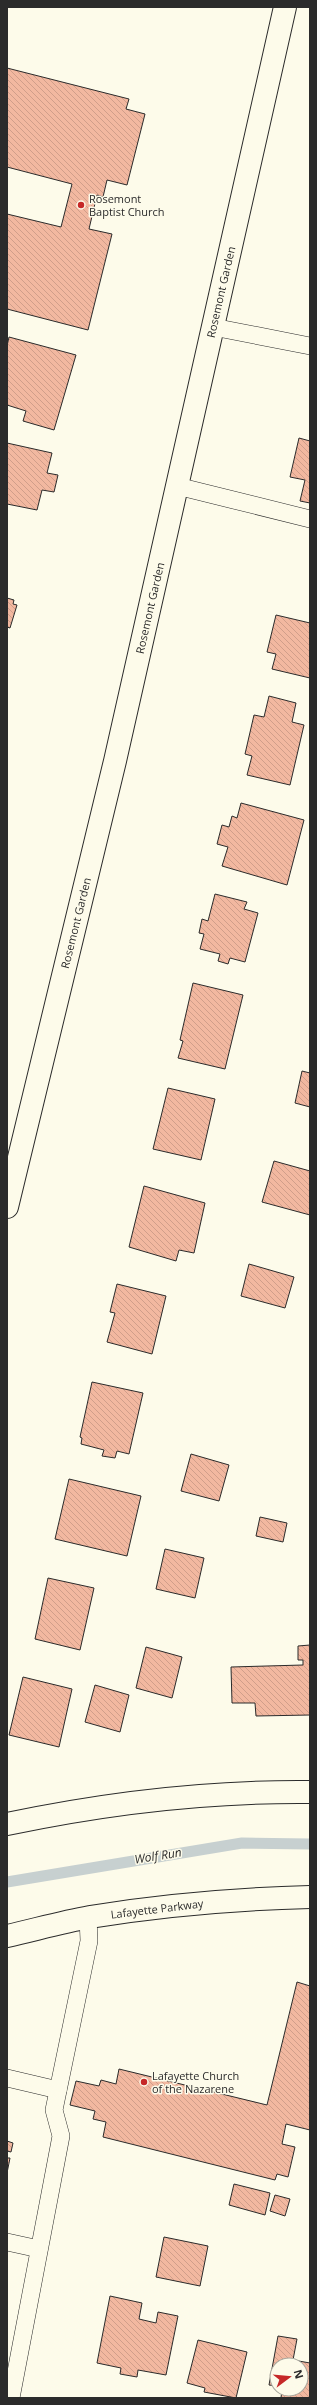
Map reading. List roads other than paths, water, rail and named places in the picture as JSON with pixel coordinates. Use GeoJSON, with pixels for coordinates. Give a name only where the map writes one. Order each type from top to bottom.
{"type":"FeatureCollection","features":[{"type":"Feature","properties":{"kind":"main road","name":"Rosemont Garden"},"geometry":{"type":"LineString","coordinates":[[7,1207],[115,761],[285,7]]}},
{"type":"Feature","properties":{"kind":"main road"},"geometry":{"type":"LineString","coordinates":[[7,1824],[120,1803],[249,1792],[310,1792]]}},
{"type":"Feature","properties":{"kind":"main road","name":"Lafayette Parkway"},"geometry":{"type":"LineString","coordinates":[[7,1936],[88,1917],[172,1906],[258,1899],[310,1897]]}},
{"type":"Feature","properties":{"kind":"lane"},"geometry":{"type":"LineString","coordinates":[[213,327],[310,346]]}},
{"type":"Feature","properties":{"kind":"lane"},"geometry":{"type":"LineString","coordinates":[[177,486],[310,519]]}},
{"type":"Feature","properties":{"kind":"lane"},"geometry":{"type":"LineString","coordinates":[[11,2398],[61,2136],[54,2110],[89,1941],[88,1917]]}},
{"type":"Feature","properties":{"kind":"lane"},"geometry":{"type":"LineString","coordinates":[[7,2078],[58,2090]]}},
{"type":"Feature","properties":{"kind":"lane"},"geometry":{"type":"LineString","coordinates":[[7,2242],[39,2249]]}},
{"type":"Feature","properties":{"kind":"waterway","name":"Wolf Run"},"geometry":{"type":"LineString","coordinates":[[7,1882],[242,1843],[310,1844]]}},
{"type":"Feature","properties":{"kind":"place","name":"Rosemont Baptist Church"},"geometry":{"type":"Point","coordinates":[81,205]}},
{"type":"Feature","properties":{"kind":"place","name":"Lafayette Church of the Nazarene"},"geometry":{"type":"Point","coordinates":[144,2082]}}]}
